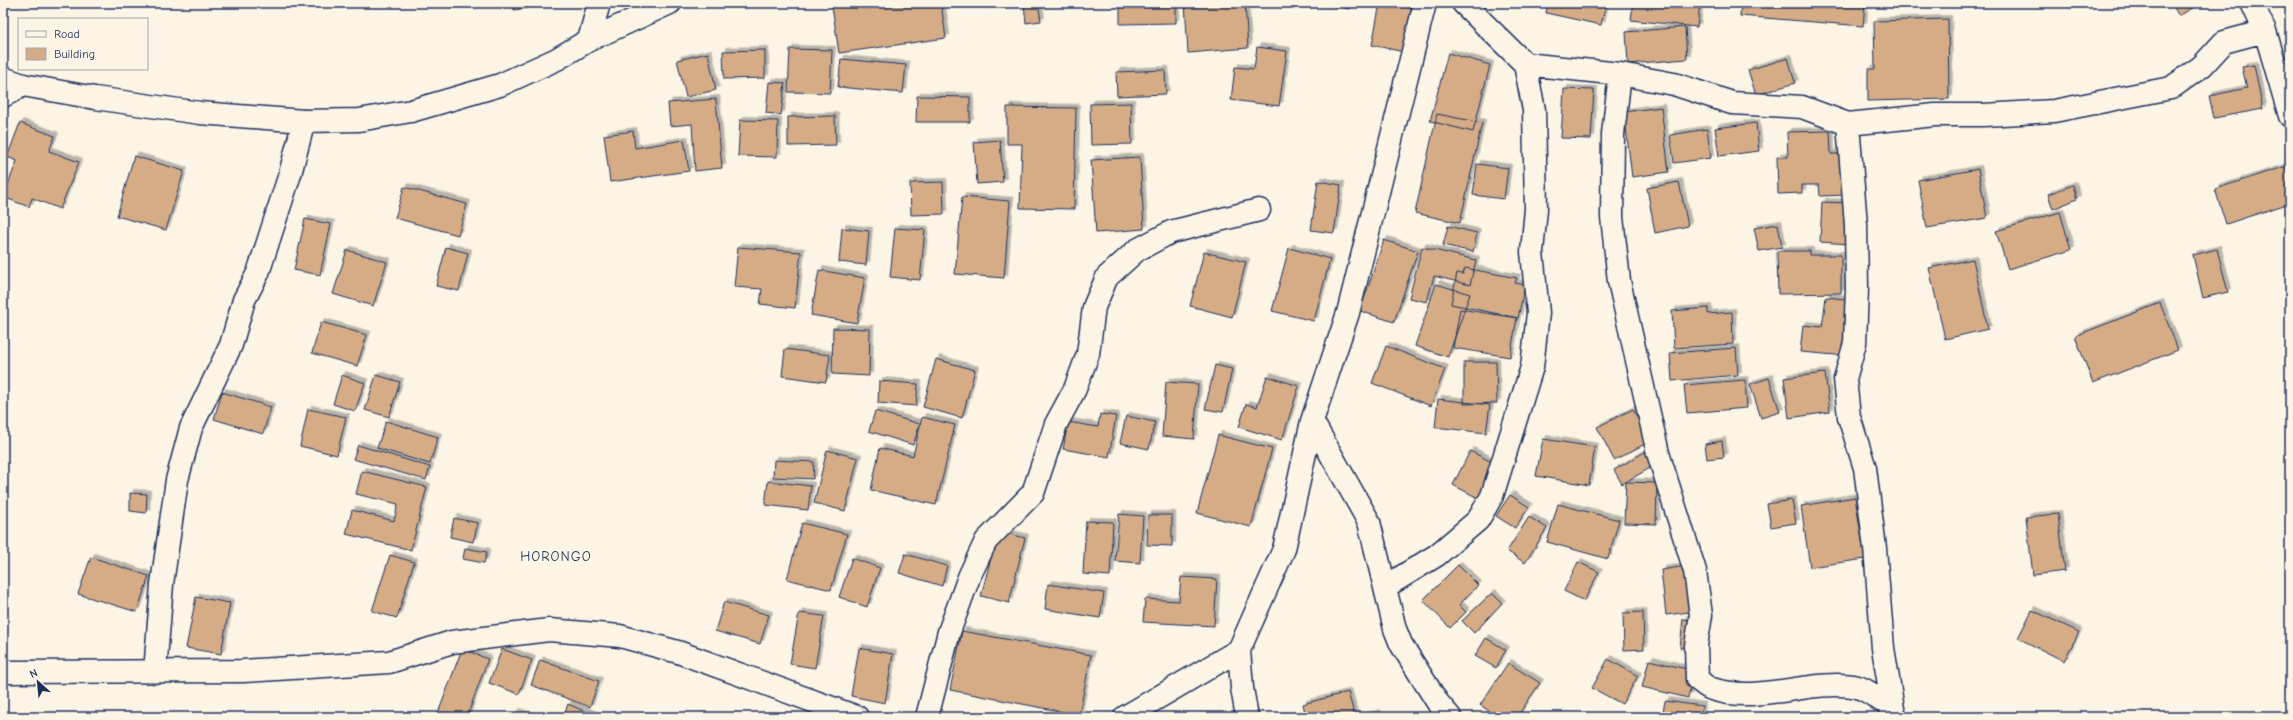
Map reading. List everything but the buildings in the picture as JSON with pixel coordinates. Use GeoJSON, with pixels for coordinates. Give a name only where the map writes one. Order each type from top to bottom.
{"type":"FeatureCollection","features":[{"type":"Feature","properties":{"kind":"street"},"geometry":{"type":"LineString","coordinates":[[589,40],[599,3]]}},
{"type":"Feature","properties":{"kind":"street"},"geometry":{"type":"LineString","coordinates":[[3,96],[13,82],[95,98],[200,113],[304,121],[358,120],[411,111],[500,85],[557,59],[589,40],[670,3]]}},
{"type":"Feature","properties":{"kind":"street"},"geometry":{"type":"LineString","coordinates":[[1247,717],[1242,688],[1239,650],[1284,548],[1312,421],[1348,313],[1425,3]]}},
{"type":"Feature","properties":{"kind":"street"},"geometry":{"type":"LineString","coordinates":[[1385,588],[1437,555],[1478,520],[1492,496],[1532,367],[1538,313],[1532,252],[1536,193],[1534,110],[1525,64],[1463,3]]}},
{"type":"Feature","properties":{"kind":"street"},"geometry":{"type":"LineString","coordinates":[[2252,3],[2265,32],[2290,116]]}},
{"type":"Feature","properties":{"kind":"street"},"geometry":{"type":"LineString","coordinates":[[1525,64],[1620,74],[1674,84],[1732,103],[1802,107],[1848,124],[1935,115],[1984,116],[2054,111],[2171,88],[2202,66],[2224,42],[2265,32]]}},
{"type":"Feature","properties":{"kind":"street"},"geometry":{"type":"LineString","coordinates":[[1620,74],[1613,134],[1612,217],[1619,280],[1658,452],[1695,571],[1702,615],[1696,646],[1697,679],[1711,689],[1746,694],[1821,687],[1853,686],[1863,689],[1894,713]]}},
{"type":"Feature","properties":{"kind":"street"},"geometry":{"type":"LineString","coordinates":[[155,672],[162,584],[177,480],[189,435],[231,345],[244,300],[258,273],[290,174],[304,121]]}},
{"type":"Feature","properties":{"kind":"street"},"geometry":{"type":"LineString","coordinates":[[1848,124],[1856,225],[1857,288],[1855,343],[1845,379],[1849,417],[1865,468],[1875,548],[1883,648],[1894,713]]}},
{"type":"Feature","properties":{"kind":"street"},"geometry":{"type":"LineString","coordinates":[[927,717],[949,632],[969,577],[986,540],[1033,493],[1056,424],[1075,389],[1088,354],[1094,307],[1106,277],[1137,250],[1171,232],[1259,210]]}},
{"type":"Feature","properties":{"kind":"street"},"geometry":{"type":"LineString","coordinates":[[1312,421],[1369,522],[1395,629],[1401,644],[1438,704],[1450,717]]}},
{"type":"Feature","properties":{"kind":"street"},"geometry":{"type":"LineString","coordinates":[[3,672],[243,671],[389,662],[452,642],[549,630],[620,636],[671,650],[857,717]]}},
{"type":"Feature","properties":{"kind":"street"},"geometry":{"type":"LineString","coordinates":[[1125,717],[1239,650]]}},
{"type":"Feature","properties":{"kind":"district","name":"HORONGO"},"geometry":{"type":"Point","coordinates":[556,556]}}]}
